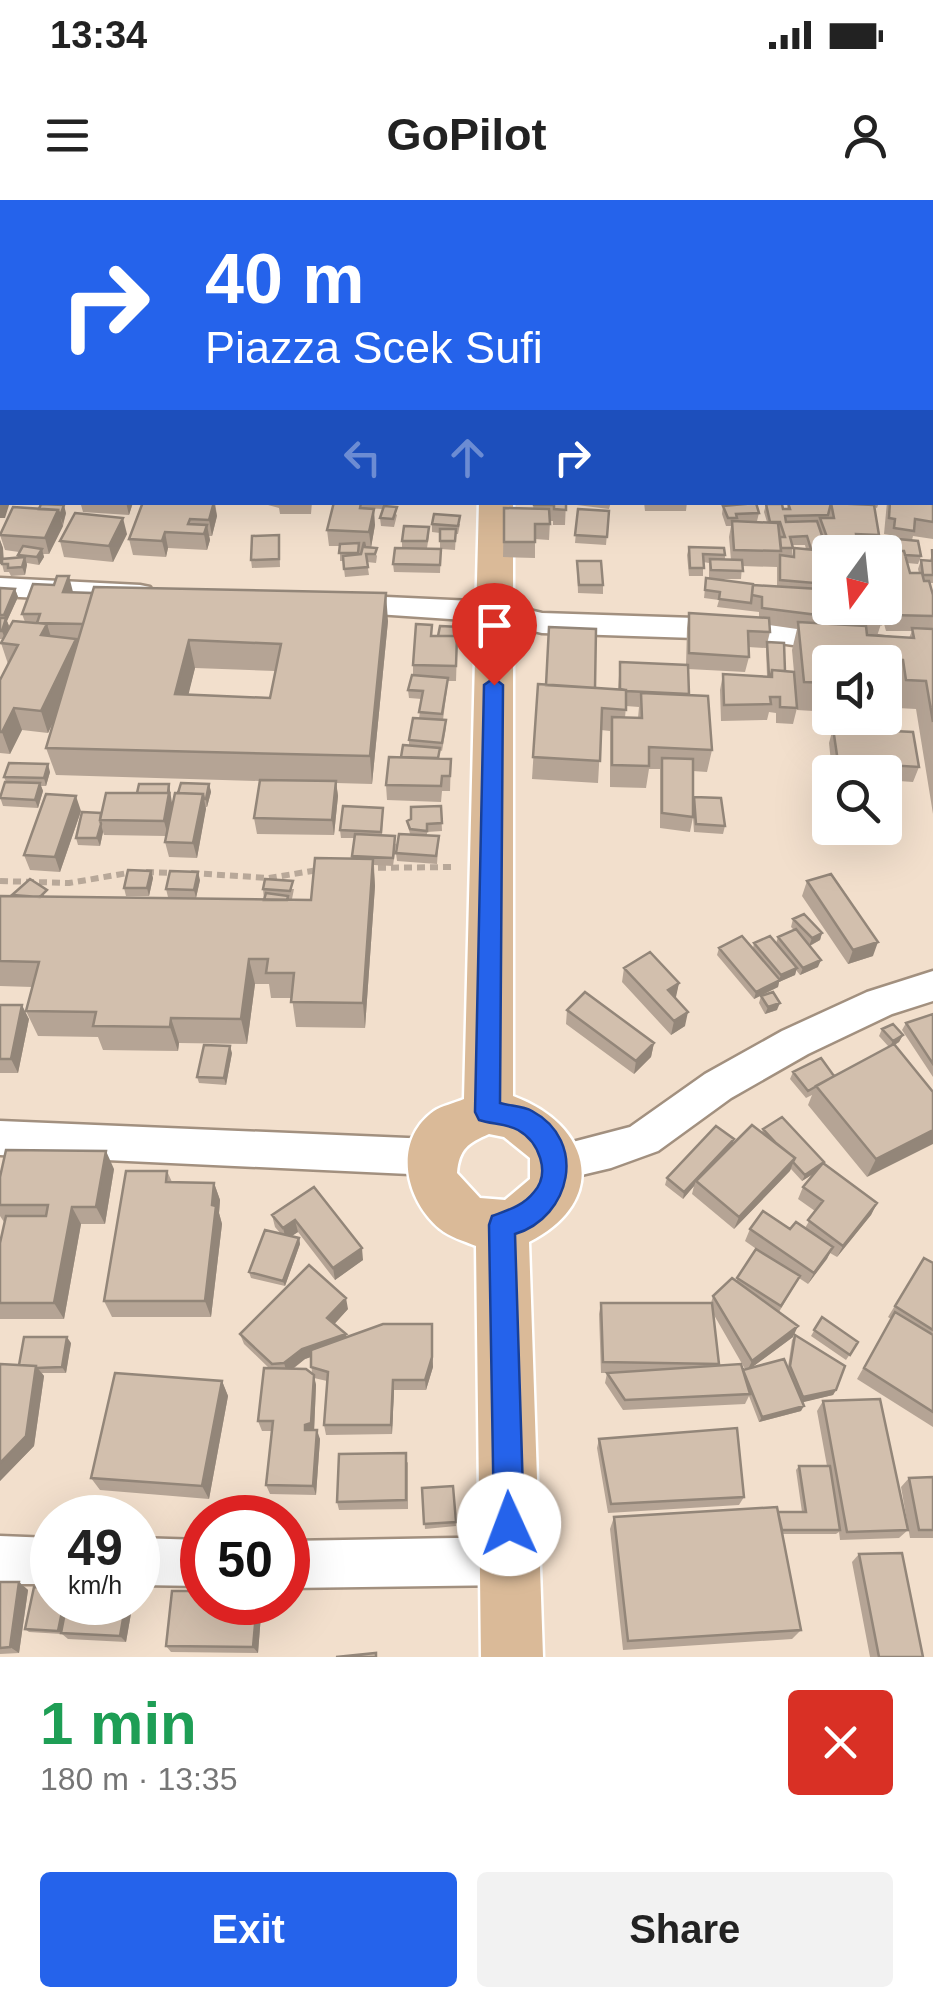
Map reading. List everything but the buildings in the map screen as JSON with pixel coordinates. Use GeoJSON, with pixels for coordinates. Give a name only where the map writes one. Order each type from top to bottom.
{"type":"FeatureCollection","features":[{"type":"Feature","properties":{"kind":"main road"},"geometry":{"type":"LineString","coordinates":[[488,1112],[496,505]]}},
{"type":"Feature","properties":{"kind":"main road"},"geometry":{"type":"LineString","coordinates":[[488,1112],[525,1120],[551,1146],[556,1163],[548,1197],[520,1220],[502,1225],[481,1224],[447,1206],[436,1192],[431,1157],[438,1140],[451,1126],[468,1116],[488,1112]]}},
{"type":"Feature","properties":{"kind":"main road"},"geometry":{"type":"LineString","coordinates":[[502,1225],[512,1657]]}},
{"type":"Feature","properties":{"kind":"street"},"geometry":{"type":"LineString","coordinates":[[0,587],[178,596]]}},
{"type":"Feature","properties":{"kind":"street"},"geometry":{"type":"LineString","coordinates":[[317,603],[495,612],[542,622],[756,630],[933,654]]}},
{"type":"Feature","properties":{"kind":"street"},"geometry":{"type":"LineString","coordinates":[[556,1163],[647,1138],[716,1087],[766,1060],[884,1002],[933,986]]}},
{"type":"Feature","properties":{"kind":"street"},"geometry":{"type":"LineString","coordinates":[[0,1138],[431,1157]]}},
{"type":"Feature","properties":{"kind":"street"},"geometry":{"type":"LineString","coordinates":[[0,1560],[30,1561]]}},
{"type":"Feature","properties":{"kind":"street"},"geometry":{"type":"LineString","coordinates":[[310,1565],[510,1561]]}},
{"type":"Feature","properties":{"kind":"path"},"geometry":{"type":"LineString","coordinates":[[358,868],[489,866]]}},
{"type":"Feature","properties":{"kind":"path"},"geometry":{"type":"LineString","coordinates":[[0,880],[68,883],[111,873],[142,872],[268,878],[321,869]]}},
{"type":"Feature","properties":{"kind":"route"},"geometry":{"type":"LineString","coordinates":[[494,685],[488,1112],[507,1113],[540,1131],[551,1146],[556,1163],[548,1197],[520,1220],[502,1225],[509,1524]]}}]}
